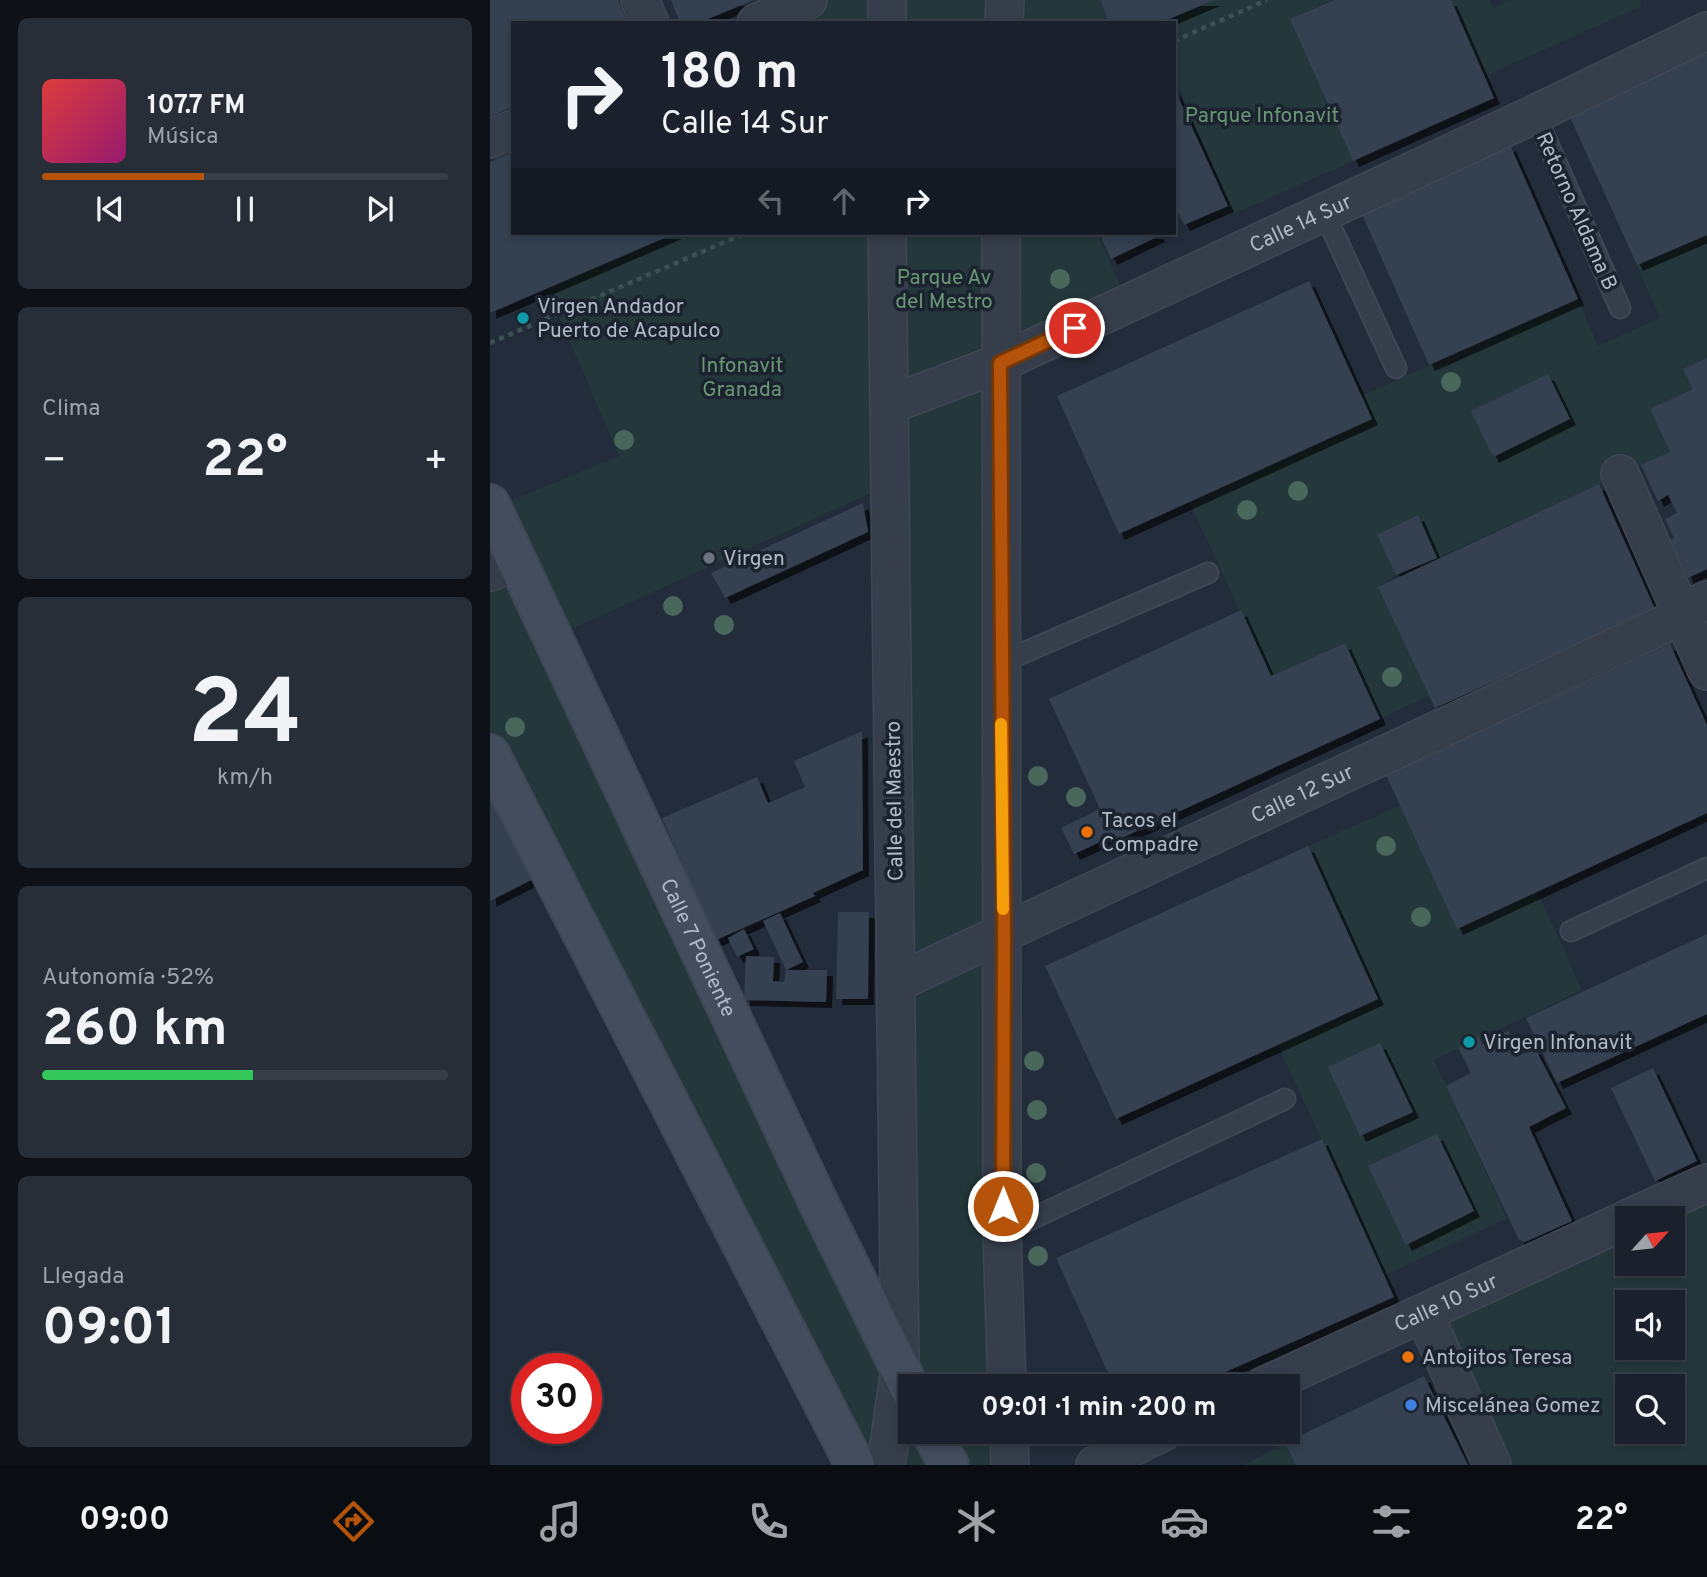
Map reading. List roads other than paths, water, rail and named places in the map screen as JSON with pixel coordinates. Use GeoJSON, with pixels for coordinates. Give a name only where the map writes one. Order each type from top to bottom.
{"type":"FeatureCollection","features":[{"type":"Feature","properties":{"kind":"main road","name":"Calle 7 Poniente"},"geometry":{"type":"LineString","coordinates":[[490,504],[503,566],[903,1374]]}},
{"type":"Feature","properties":{"kind":"main road"},"geometry":{"type":"LineString","coordinates":[[490,754],[855,1465]]}},
{"type":"Feature","properties":{"kind":"main road"},"geometry":{"type":"LineString","coordinates":[[938,1444],[949,1465]]}},
{"type":"Feature","properties":{"kind":"street"},"geometry":{"type":"LineString","coordinates":[[640,0],[649,21]]}},
{"type":"Feature","properties":{"kind":"street"},"geometry":{"type":"LineString","coordinates":[[761,21],[808,0]]}},
{"type":"Feature","properties":{"kind":"street"},"geometry":{"type":"LineString","coordinates":[[887,0],[887,21]]}},
{"type":"Feature","properties":{"kind":"street"},"geometry":{"type":"LineString","coordinates":[[1004,21],[1005,0]]}},
{"type":"Feature","properties":{"kind":"street","name":"Calle 14 Sur"},"geometry":{"type":"LineString","coordinates":[[889,405],[1000,363],[1707,32]]}},
{"type":"Feature","properties":{"kind":"street"},"geometry":{"type":"LineString","coordinates":[[490,139],[511,130]]}},
{"type":"Feature","properties":{"kind":"street","name":"Calle del Maestro"},"geometry":{"type":"LineString","coordinates":[[887,235],[896,983],[905,1374]]}},
{"type":"Feature","properties":{"kind":"street"},"geometry":{"type":"LineString","coordinates":[[1002,235],[1002,1233],[1007,1374]]}},
{"type":"Feature","properties":{"kind":"street"},"geometry":{"type":"LineString","coordinates":[[1620,474],[1695,608],[1707,671]]}},
{"type":"Feature","properties":{"kind":"street","name":"Calle 12 Sur"},"geometry":{"type":"LineString","coordinates":[[896,983],[1695,608]]}},
{"type":"Feature","properties":{"kind":"street","name":"Calle 10 Sur"},"geometry":{"type":"LineString","coordinates":[[1655,1206],[1707,1183]]}},
{"type":"Feature","properties":{"kind":"street","name":"Calle 10 Sur"},"geometry":{"type":"LineString","coordinates":[[1291,1374],[1615,1224]]}},
{"type":"Feature","properties":{"kind":"street"},"geometry":{"type":"LineString","coordinates":[[1424,1314],[1492,1465]]}},
{"type":"Feature","properties":{"kind":"street","name":"Calle del Maestro"},"geometry":{"type":"LineString","coordinates":[[886,1465],[898,1411]]}},
{"type":"Feature","properties":{"kind":"street"},"geometry":{"type":"LineString","coordinates":[[1009,1444],[1010,1465]]}},
{"type":"Feature","properties":{"kind":"street"},"geometry":{"type":"LineString","coordinates":[[1095,1465],[1138,1444]]}},
{"type":"Feature","properties":{"kind":"lane","name":"Retorno Aldama B"},"geometry":{"type":"LineString","coordinates":[[1535,114],[1620,308]]}},
{"type":"Feature","properties":{"kind":"lane"},"geometry":{"type":"LineString","coordinates":[[1324,212],[1396,368]]}},
{"type":"Feature","properties":{"kind":"lane"},"geometry":{"type":"LineString","coordinates":[[1000,663],[1208,573]]}},
{"type":"Feature","properties":{"kind":"lane"},"geometry":{"type":"LineString","coordinates":[[1571,931],[1707,868]]}},
{"type":"Feature","properties":{"kind":"lane"},"geometry":{"type":"LineString","coordinates":[[1002,1233],[1285,1099]]}},
{"type":"Feature","properties":{"kind":"place","name":"Virgen Andador Puerto de Acapulco"},"geometry":{"type":"Point","coordinates":[523,318]}},
{"type":"Feature","properties":{"kind":"place","name":"Virgen"},"geometry":{"type":"Point","coordinates":[709,558]}},
{"type":"Feature","properties":{"kind":"place","name":"Tacos el Compadre"},"geometry":{"type":"Point","coordinates":[1087,832]}},
{"type":"Feature","properties":{"kind":"place","name":"Virgen Infonavit"},"geometry":{"type":"Point","coordinates":[1469,1042]}},
{"type":"Feature","properties":{"kind":"place","name":"Antojitos Teresa"},"geometry":{"type":"Point","coordinates":[1408,1357]}},
{"type":"Feature","properties":{"kind":"place","name":"Miscelánea Gomez"},"geometry":{"type":"Point","coordinates":[1411,1405]}},
{"type":"Feature","properties":{"kind":"park label","name":"Parque Infonavit"},"geometry":{"type":"Point","coordinates":[1262,115]}},
{"type":"Feature","properties":{"kind":"park label","name":"Parque Av del Mestro"},"geometry":{"type":"Point","coordinates":[944,289]}},
{"type":"Feature","properties":{"kind":"park label","name":"Infonavit Granada"},"geometry":{"type":"Point","coordinates":[742,377]}}]}
